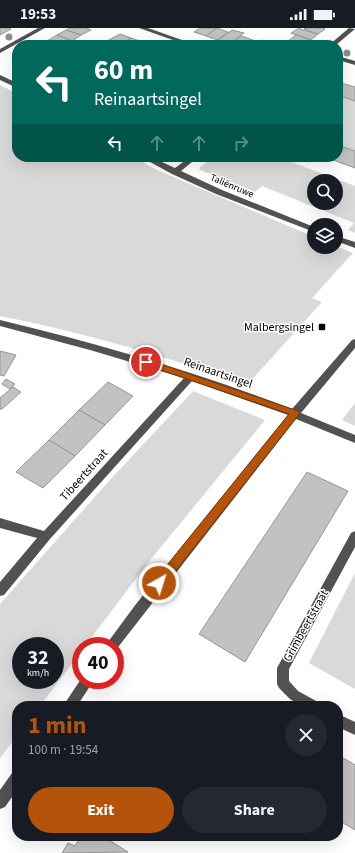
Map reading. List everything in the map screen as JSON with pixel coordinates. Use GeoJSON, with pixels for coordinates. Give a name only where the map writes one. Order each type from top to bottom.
{"type":"FeatureCollection","features":[{"type":"Feature","properties":{"kind":"street"},"geometry":{"type":"LineString","coordinates":[[20,40],[42,28]]}},
{"type":"Feature","properties":{"kind":"street"},"geometry":{"type":"LineString","coordinates":[[142,28],[178,40]]}},
{"type":"Feature","properties":{"kind":"street"},"geometry":{"type":"LineString","coordinates":[[338,40],[353,28]]}},
{"type":"Feature","properties":{"kind":"street"},"geometry":{"type":"LineString","coordinates":[[0,51],[12,44]]}},
{"type":"Feature","properties":{"kind":"street"},"geometry":{"type":"LineString","coordinates":[[343,59],[355,63]]}},
{"type":"Feature","properties":{"kind":"street"},"geometry":{"type":"LineString","coordinates":[[0,77],[12,83]]}},
{"type":"Feature","properties":{"kind":"street","name":"Taliënruwe"},"geometry":{"type":"LineString","coordinates":[[155,162],[307,227]]}},
{"type":"Feature","properties":{"kind":"street"},"geometry":{"type":"LineString","coordinates":[[176,172],[188,162]]}},
{"type":"Feature","properties":{"kind":"street"},"geometry":{"type":"LineString","coordinates":[[343,241],[355,245]]}},
{"type":"Feature","properties":{"kind":"street","name":"Reinaartsingel"},"geometry":{"type":"LineString","coordinates":[[0,323],[113,352],[190,377],[295,413],[355,440]]}},
{"type":"Feature","properties":{"kind":"street"},"geometry":{"type":"LineString","coordinates":[[119,637],[295,413],[355,342]]}},
{"type":"Feature","properties":{"kind":"street","name":"Tibeertstraat"},"geometry":{"type":"LineString","coordinates":[[0,591],[46,536],[190,377]]}},
{"type":"Feature","properties":{"kind":"street"},"geometry":{"type":"LineString","coordinates":[[0,523],[46,536]]}},
{"type":"Feature","properties":{"kind":"street","name":"Grimbeertstraat"},"geometry":{"type":"LineString","coordinates":[[305,701],[294,695],[283,684],[283,668],[355,536]]}},
{"type":"Feature","properties":{"kind":"street"},"geometry":{"type":"LineString","coordinates":[[73,701],[81,689]]}},
{"type":"Feature","properties":{"kind":"street"},"geometry":{"type":"LineString","coordinates":[[343,723],[355,729]]}},
{"type":"Feature","properties":{"kind":"street"},"geometry":{"type":"LineString","coordinates":[[0,802],[12,785]]}},
{"type":"Feature","properties":{"kind":"shaded area"},"geometry":{"type":"Polygon","coordinates":[[[0,85],[12,91],[12,162],[142,162],[155,169],[307,234],[307,254],[343,254],[343,249],[353,253],[312,298],[322,302],[248,384],[156,355],[31,322],[0,316],[0,85]]]}},
{"type":"Feature","properties":{"kind":"shaded area"},"geometry":{"type":"Polygon","coordinates":[[[343,97],[355,101],[355,151],[343,147],[343,97]]]}},
{"type":"Feature","properties":{"kind":"shaded area"},"geometry":{"type":"Polygon","coordinates":[[[207,162],[291,162],[323,174],[307,174],[307,204],[262,186],[255,192],[200,170],[199,168],[207,162]]]}},
{"type":"Feature","properties":{"kind":"shaded area"},"geometry":{"type":"Polygon","coordinates":[[[343,181],[355,186],[355,233],[348,230],[354,223],[322,210],[343,210],[343,181]]]}},
{"type":"Feature","properties":{"kind":"shaded area"},"geometry":{"type":"Polygon","coordinates":[[[193,391],[265,420],[147,564],[92,637],[72,637],[72,664],[64,674],[64,637],[12,637],[12,689],[53,689],[44,701],[12,701],[12,742],[0,758],[0,604],[108,482],[193,391]]]}},
{"type":"Feature","properties":{"kind":"shaded area"},"geometry":{"type":"Polygon","coordinates":[[[355,403],[355,426],[342,420],[355,403]]]}},
{"type":"Feature","properties":{"kind":"shaded area"},"geometry":{"type":"Polygon","coordinates":[[[355,573],[355,689],[309,663],[355,573]]]}},
{"type":"Feature","properties":{"kind":"building"},"geometry":{"type":"Polygon","coordinates":[[[0,28],[9,28],[11,29],[0,35],[0,28]]]}},
{"type":"Feature","properties":{"kind":"building"},"geometry":{"type":"Polygon","coordinates":[[[69,28],[86,28],[91,30],[81,35],[66,30],[69,28]]]}},
{"type":"Feature","properties":{"kind":"building"},"geometry":{"type":"Polygon","coordinates":[[[200,28],[217,28],[206,36],[194,32],[200,28]]]}},
{"type":"Feature","properties":{"kind":"building"},"geometry":{"type":"Polygon","coordinates":[[[217,28],[228,32],[218,40],[206,36],[217,28]]]}},
{"type":"Feature","properties":{"kind":"building"},"geometry":{"type":"Polygon","coordinates":[[[299,28],[318,34],[311,40],[291,33],[299,28]]]}},
{"type":"Feature","properties":{"kind":"building"},"geometry":{"type":"Polygon","coordinates":[[[304,29],[325,29],[318,34],[304,29]]]}},
{"type":"Feature","properties":{"kind":"building"},"geometry":{"type":"Polygon","coordinates":[[[66,30],[81,35],[74,40],[70,40],[57,35],[66,30]]]}},
{"type":"Feature","properties":{"kind":"building"},"geometry":{"type":"Polygon","coordinates":[[[232,30],[244,33],[235,40],[218,40],[232,30]]]}},
{"type":"Feature","properties":{"kind":"building"},"geometry":{"type":"Polygon","coordinates":[[[120,34],[131,38],[128,40],[109,40],[120,34]]]}},
{"type":"Feature","properties":{"kind":"building"},"geometry":{"type":"Polygon","coordinates":[[[57,35],[70,40],[49,40],[57,35]]]}},
{"type":"Feature","properties":{"kind":"building"},"geometry":{"type":"Polygon","coordinates":[[[296,35],[311,40],[289,40],[296,35]]]}},
{"type":"Feature","properties":{"kind":"building"},"geometry":{"type":"Polygon","coordinates":[[[241,36],[253,40],[236,40],[241,36]]]}},
{"type":"Feature","properties":{"kind":"building"},"geometry":{"type":"Polygon","coordinates":[[[343,83],[355,87],[355,101],[343,97],[343,83]]]}},
{"type":"Feature","properties":{"kind":"building"},"geometry":{"type":"Polygon","coordinates":[[[343,147],[355,151],[355,168],[339,162],[343,162],[343,147]]]}},
{"type":"Feature","properties":{"kind":"building"},"geometry":{"type":"Polygon","coordinates":[[[0,351],[16,355],[4,376],[0,375],[0,351]]]}},
{"type":"Feature","properties":{"kind":"building"},"geometry":{"type":"Polygon","coordinates":[[[6,379],[15,384],[10,389],[2,384],[6,379]]]}},
{"type":"Feature","properties":{"kind":"building"},"geometry":{"type":"Polygon","coordinates":[[[108,382],[133,396],[105,425],[79,410],[108,382]]]}},
{"type":"Feature","properties":{"kind":"building"},"geometry":{"type":"Polygon","coordinates":[[[13,387],[21,392],[2,409],[0,409],[0,398],[13,387]]]}},
{"type":"Feature","properties":{"kind":"building"},"geometry":{"type":"Polygon","coordinates":[[[79,410],[105,425],[75,456],[49,440],[79,410]]]}},
{"type":"Feature","properties":{"kind":"building"},"geometry":{"type":"Polygon","coordinates":[[[49,440],[75,456],[43,488],[16,472],[49,440]]]}},
{"type":"Feature","properties":{"kind":"building"},"geometry":{"type":"Polygon","coordinates":[[[307,472],[348,491],[245,662],[199,634],[307,472]]]}},
{"type":"Feature","properties":{"kind":"building"},"geometry":{"type":"Polygon","coordinates":[[[343,758],[355,765],[355,830],[343,823],[343,758]]]}},
{"type":"Feature","properties":{"kind":"building"},"geometry":{"type":"Polygon","coordinates":[[[78,841],[111,841],[128,852],[62,853],[68,843],[75,846],[78,841]]]}},
{"type":"Feature","properties":{"kind":"place","name":"Malbergsingel"},"geometry":{"type":"Point","coordinates":[322,327]}},
{"type":"Feature","properties":{"kind":"route"},"geometry":{"type":"LineString","coordinates":[[146,362],[295,413],[159,583]]}}]}
